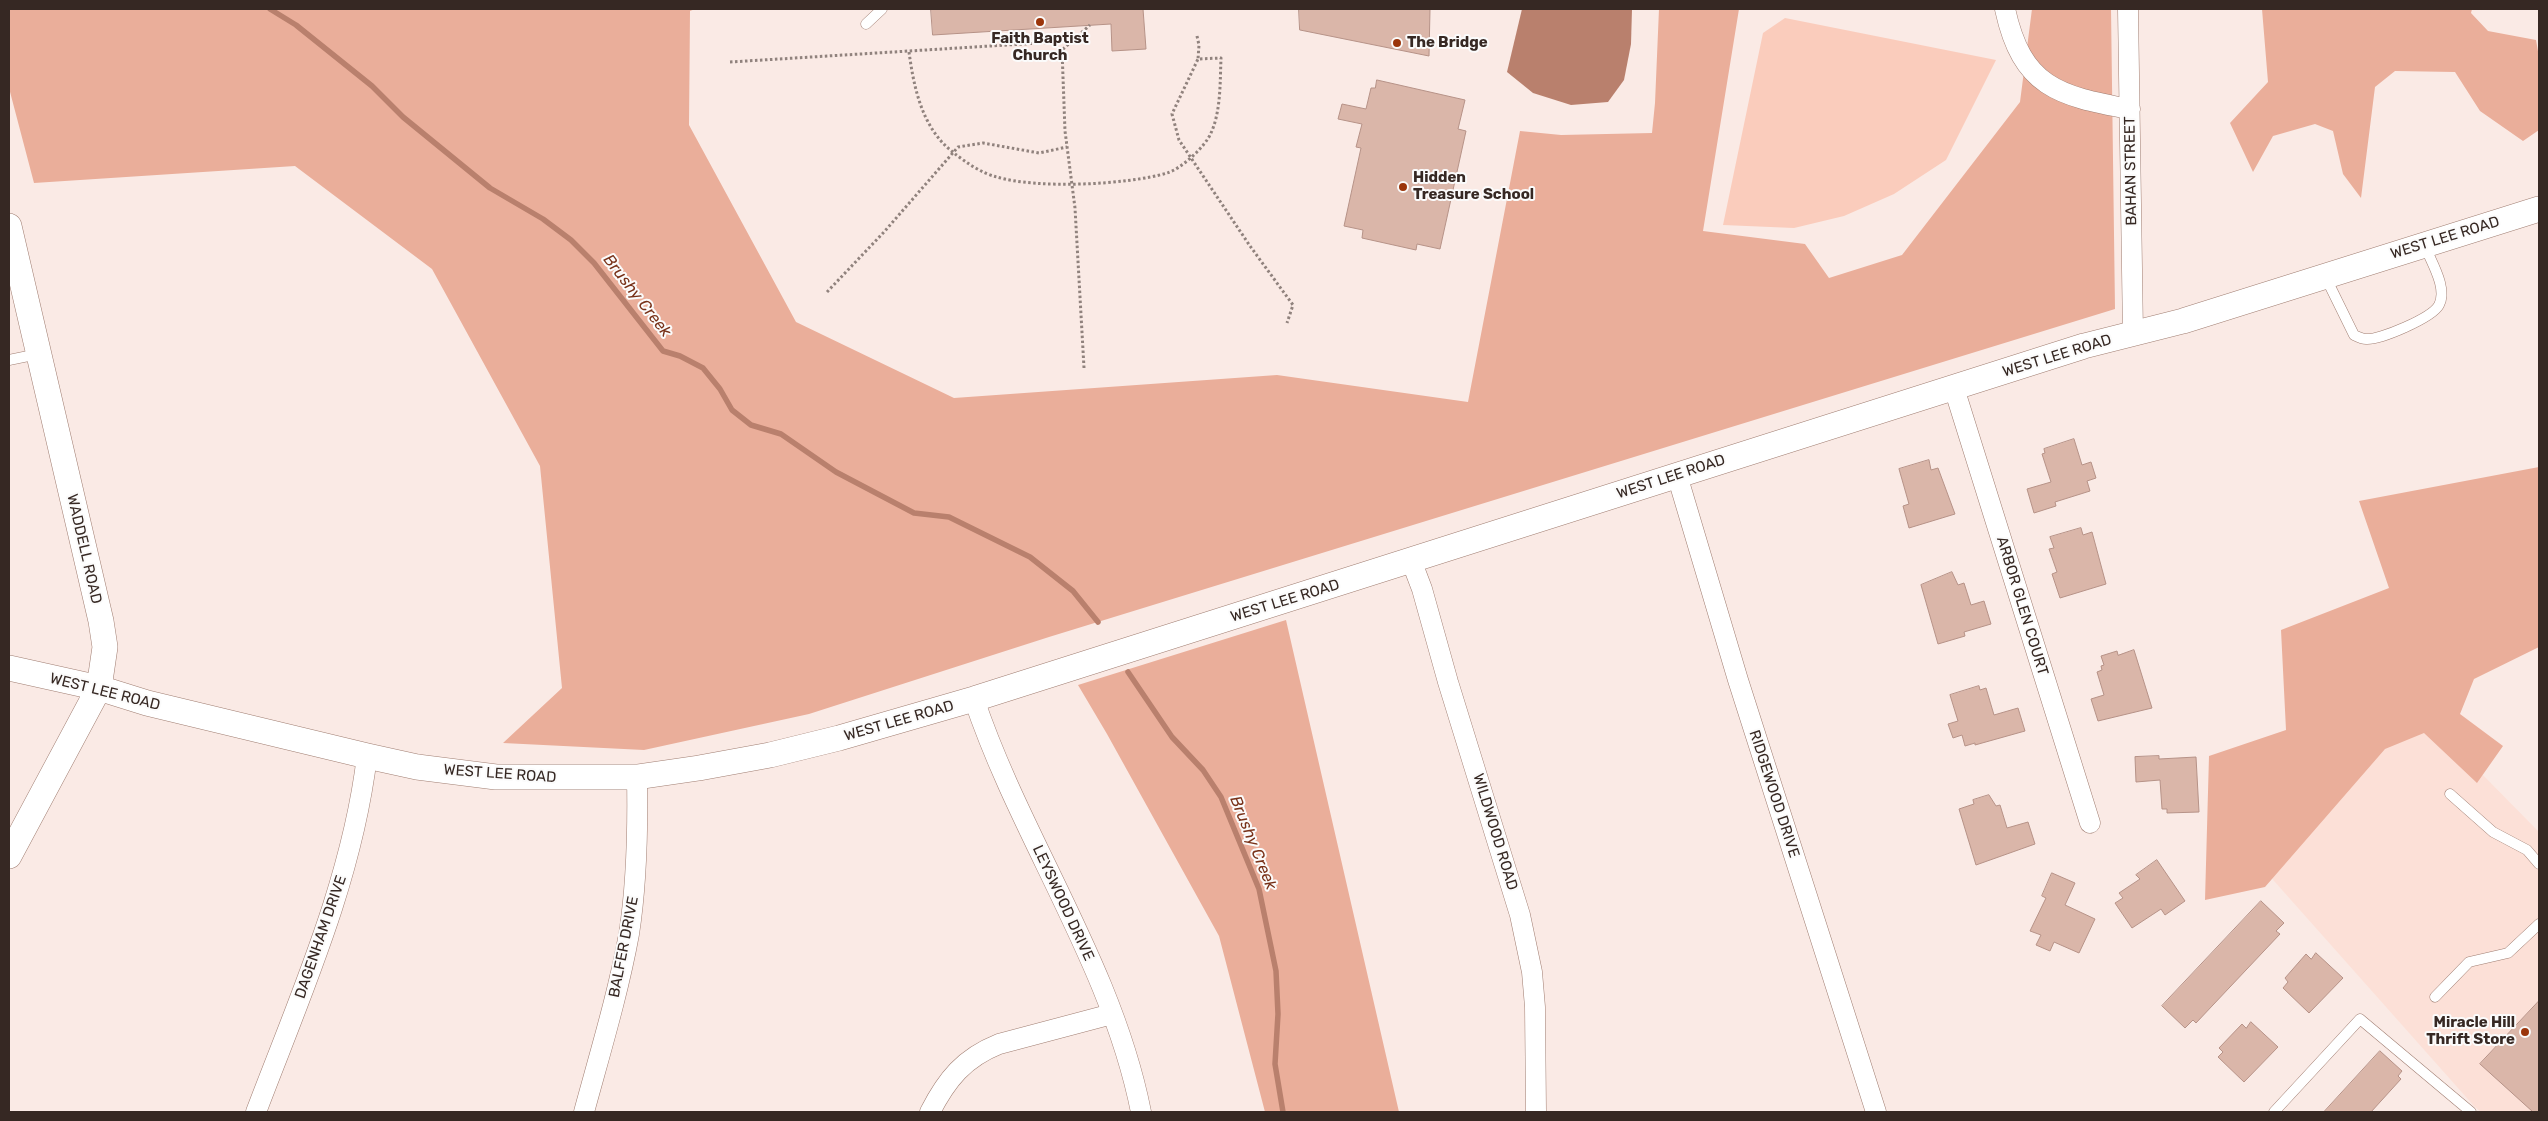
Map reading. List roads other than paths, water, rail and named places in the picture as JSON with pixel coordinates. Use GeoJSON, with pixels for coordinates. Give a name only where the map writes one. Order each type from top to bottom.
{"type":"FeatureCollection","features":[{"type":"Feature","properties":{"kind":"street"},"geometry":{"type":"LineString","coordinates":[[2005,9],[2016,47],[2022,59],[2047,84],[2069,96],[2130,109]]}},
{"type":"Feature","properties":{"kind":"street","name":"BAHAN STREET"},"geometry":{"type":"LineString","coordinates":[[2128,9],[2133,334]]}},
{"type":"Feature","properties":{"kind":"street","name":"WEST LEE ROAD"},"geometry":{"type":"LineString","coordinates":[[9,668],[99,688],[147,703],[417,767],[496,776],[637,778],[770,755],[839,738],[974,699],[2084,346],[2183,321],[2539,209]]}},
{"type":"Feature","properties":{"kind":"street","name":"WADDELL ROAD"},"geometry":{"type":"LineString","coordinates":[[9,226],[101,620],[105,647],[99,688],[9,856]]}},
{"type":"Feature","properties":{"kind":"street","name":"ARBOR GLEN COURT"},"geometry":{"type":"LineString","coordinates":[[1954,388],[2090,824]]}},
{"type":"Feature","properties":{"kind":"street","name":"RIDGEWOOD DRIVE"},"geometry":{"type":"LineString","coordinates":[[1677,475],[1738,680],[1876,1112]]}},
{"type":"Feature","properties":{"kind":"street","name":"WILDWOOD ROAD"},"geometry":{"type":"LineString","coordinates":[[1411,560],[1422,589],[1448,682],[1520,915],[1533,989],[1536,1112]]}},
{"type":"Feature","properties":{"kind":"street","name":"LEYSWOOD DRIVE"},"geometry":{"type":"LineString","coordinates":[[974,699],[990,748],[1094,968],[1125,1049],[1141,1112]]}},
{"type":"Feature","properties":{"kind":"street","name":"DAGENHAM DRIVE"},"geometry":{"type":"LineString","coordinates":[[256,1112],[342,880],[362,800],[367,756]]}},
{"type":"Feature","properties":{"kind":"street","name":"BALFER DRIVE"},"geometry":{"type":"LineString","coordinates":[[584,1112],[619,981],[629,934],[635,888],[637,778]]}},
{"type":"Feature","properties":{"kind":"street"},"geometry":{"type":"LineString","coordinates":[[930,1112],[950,1080],[965,1062],[982,1051],[999,1044],[1112,1014]]}},
{"type":"Feature","properties":{"kind":"lane"},"geometry":{"type":"LineString","coordinates":[[866,24],[882,9]]}},
{"type":"Feature","properties":{"kind":"lane"},"geometry":{"type":"LineString","coordinates":[[2325,275],[2354,335],[2365,339],[2378,337],[2430,315],[2439,304],[2441,287],[2425,245]]}},
{"type":"Feature","properties":{"kind":"lane"},"geometry":{"type":"LineString","coordinates":[[9,360],[38,354]]}},
{"type":"Feature","properties":{"kind":"lane"},"geometry":{"type":"LineString","coordinates":[[2450,794],[2493,832],[2527,850],[2539,864]]}},
{"type":"Feature","properties":{"kind":"lane"},"geometry":{"type":"LineString","coordinates":[[2435,998],[2469,962],[2508,953],[2539,924]]}},
{"type":"Feature","properties":{"kind":"lane"},"geometry":{"type":"LineString","coordinates":[[2274,1112],[2360,1019],[2471,1112]]}},
{"type":"Feature","properties":{"kind":"waterway","name":"Brushy Creek"},"geometry":{"type":"LineString","coordinates":[[270,9],[296,25],[372,86],[403,117],[490,188],[543,219],[571,240],[594,263],[663,351],[680,356],[703,368],[720,389],[732,410],[751,425],[781,434],[836,472],[914,513],[949,517],[1030,557],[1073,591],[1098,622]]}},
{"type":"Feature","properties":{"kind":"waterway","name":"Brushy Creek"},"geometry":{"type":"LineString","coordinates":[[1128,672],[1172,737],[1203,770],[1221,797],[1259,889],[1276,971],[1278,1014],[1275,1064],[1283,1112]]}},
{"type":"Feature","properties":{"kind":"place","name":"Faith Baptist Church"},"geometry":{"type":"Point","coordinates":[1040,22]}},
{"type":"Feature","properties":{"kind":"place","name":"The Bridge"},"geometry":{"type":"Point","coordinates":[1397,43]}},
{"type":"Feature","properties":{"kind":"place","name":"Hidden Treasure School"},"geometry":{"type":"Point","coordinates":[1403,187]}},
{"type":"Feature","properties":{"kind":"place","name":"Miracle Hill Thrift Store"},"geometry":{"type":"Point","coordinates":[2525,1032]}}]}
